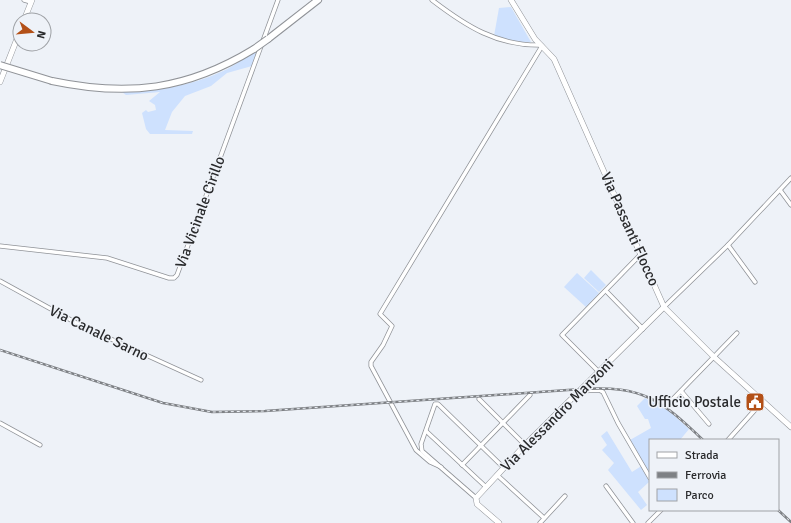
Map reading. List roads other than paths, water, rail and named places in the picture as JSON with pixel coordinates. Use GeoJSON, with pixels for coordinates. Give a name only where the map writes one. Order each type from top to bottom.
{"type":"FeatureCollection","features":[{"type":"Feature","properties":{"kind":"highway"},"geometry":{"type":"LineString","coordinates":[[0,65],[52,81],[83,87],[112,90],[173,84],[208,72],[237,59],[268,40],[318,0]]}},
{"type":"Feature","properties":{"kind":"main road","name":"Via Passanti Flocco"},"geometry":{"type":"LineString","coordinates":[[511,0],[523,22],[554,60],[664,307],[714,357],[791,427]]}},
{"type":"Feature","properties":{"kind":"main road"},"geometry":{"type":"LineString","coordinates":[[27,12],[32,1]]}},
{"type":"Feature","properties":{"kind":"main road"},"geometry":{"type":"LineString","coordinates":[[0,82],[12,51]]}},
{"type":"Feature","properties":{"kind":"main road","name":"Via Alessandro Manzoni"},"geometry":{"type":"LineString","coordinates":[[476,498],[525,445],[664,307]]}},
{"type":"Feature","properties":{"kind":"main road"},"geometry":{"type":"LineString","coordinates":[[476,498],[477,504],[499,523]]}},
{"type":"Feature","properties":{"kind":"street"},"geometry":{"type":"LineString","coordinates":[[24,0],[32,1]]}},
{"type":"Feature","properties":{"kind":"street","name":"Via Vicinale Cirillo"},"geometry":{"type":"LineString","coordinates":[[0,246],[107,258],[169,278],[174,278],[177,275],[278,0]]}},
{"type":"Feature","properties":{"kind":"street"},"geometry":{"type":"LineString","coordinates":[[432,0],[456,19],[486,36],[512,43],[542,46],[380,314],[392,326],[383,345],[370,362],[371,366],[416,450],[430,462],[442,467]]}},
{"type":"Feature","properties":{"kind":"street"},"geometry":{"type":"LineString","coordinates":[[664,307],[728,245],[791,178]]}},
{"type":"Feature","properties":{"kind":"street"},"geometry":{"type":"LineString","coordinates":[[780,190],[791,205]]}},
{"type":"Feature","properties":{"kind":"street"},"geometry":{"type":"LineString","coordinates":[[728,245],[755,282]]}},
{"type":"Feature","properties":{"kind":"street"},"geometry":{"type":"LineString","coordinates":[[599,372],[562,334],[641,254]]}},
{"type":"Feature","properties":{"kind":"street","name":"Via Canale Sarno"},"geometry":{"type":"LineString","coordinates":[[0,281],[80,325],[201,380]]}},
{"type":"Feature","properties":{"kind":"street"},"geometry":{"type":"LineString","coordinates":[[606,292],[643,328]]}},
{"type":"Feature","properties":{"kind":"street"},"geometry":{"type":"LineString","coordinates":[[669,403],[737,334]]}},
{"type":"Feature","properties":{"kind":"street"},"geometry":{"type":"LineString","coordinates":[[580,391],[599,390],[603,392],[618,423],[649,476]]}},
{"type":"Feature","properties":{"kind":"street"},"geometry":{"type":"LineString","coordinates":[[681,391],[709,424]]}},
{"type":"Feature","properties":{"kind":"street"},"geometry":{"type":"LineString","coordinates":[[462,465],[530,396]]}},
{"type":"Feature","properties":{"kind":"street"},"geometry":{"type":"LineString","coordinates":[[478,399],[525,445]]}},
{"type":"Feature","properties":{"kind":"street"},"geometry":{"type":"LineString","coordinates":[[729,439],[762,402]]}},
{"type":"Feature","properties":{"kind":"street"},"geometry":{"type":"LineString","coordinates":[[476,498],[422,451],[421,444],[435,404],[438,404],[504,468]]}},
{"type":"Feature","properties":{"kind":"street"},"geometry":{"type":"LineString","coordinates":[[0,423],[40,445]]}},
{"type":"Feature","properties":{"kind":"street"},"geometry":{"type":"LineString","coordinates":[[426,431],[486,487]]}},
{"type":"Feature","properties":{"kind":"street"},"geometry":{"type":"LineString","coordinates":[[497,475],[544,518]]}},
{"type":"Feature","properties":{"kind":"street"},"geometry":{"type":"LineString","coordinates":[[606,486],[633,523]]}},
{"type":"Feature","properties":{"kind":"street"},"geometry":{"type":"LineString","coordinates":[[540,523],[565,496]]}},
{"type":"Feature","properties":{"kind":"street"},"geometry":{"type":"LineString","coordinates":[[648,523],[660,511]]}},
{"type":"Feature","properties":{"kind":"railway"},"geometry":{"type":"LineString","coordinates":[[0,350],[163,403],[212,412],[265,411],[582,389],[603,388],[621,390],[650,398],[662,405],[702,439]]}},
{"type":"Feature","properties":{"kind":"railway"},"geometry":{"type":"LineString","coordinates":[[779,511],[791,522]]}},
{"type":"Feature","properties":{"kind":"place","name":"Ufficio Postale"},"geometry":{"type":"Point","coordinates":[755,402]}}]}
